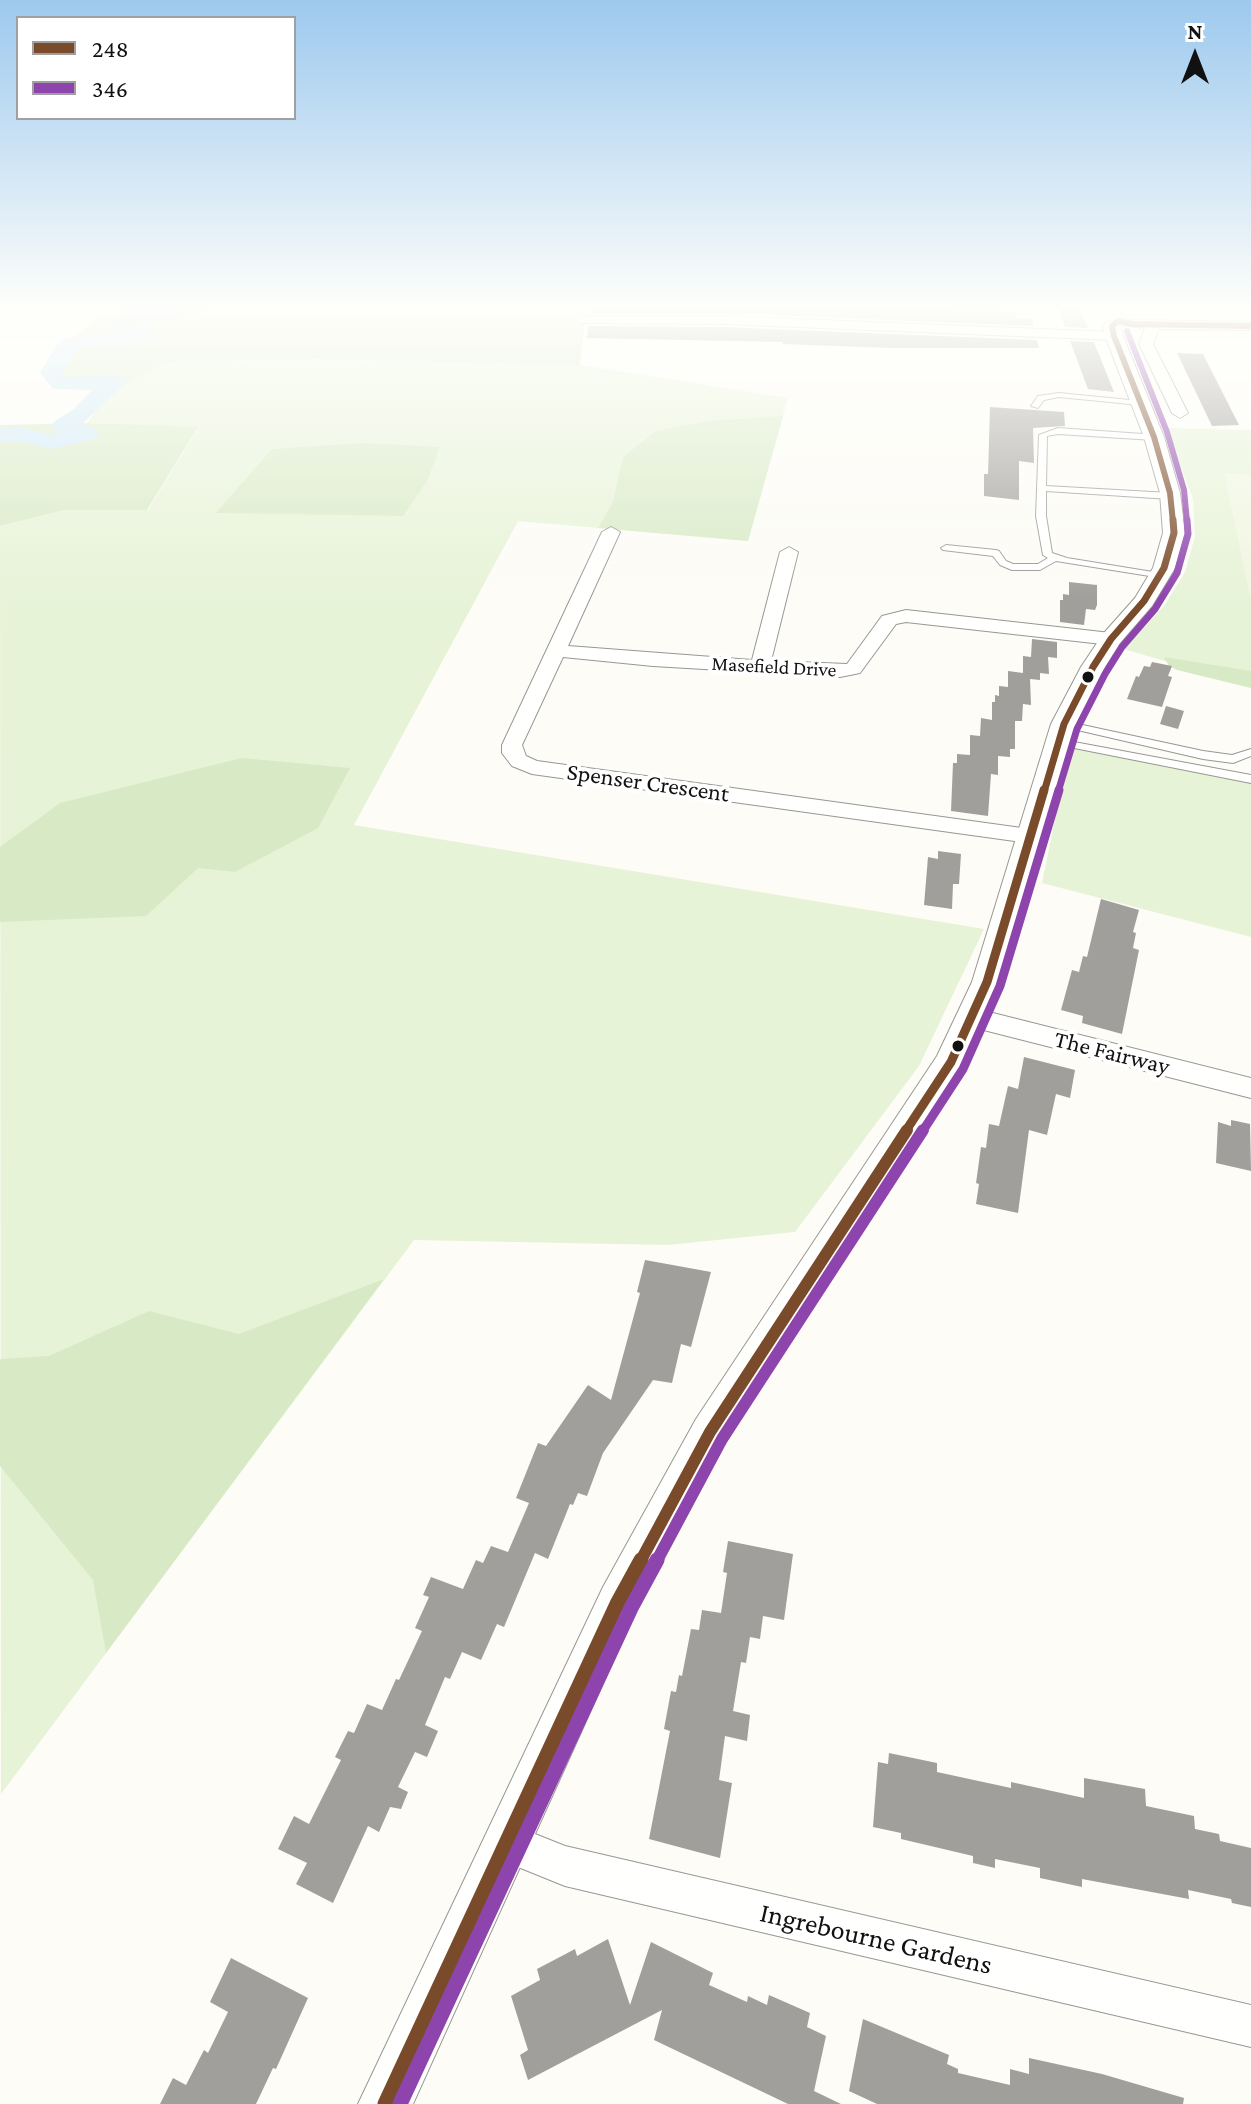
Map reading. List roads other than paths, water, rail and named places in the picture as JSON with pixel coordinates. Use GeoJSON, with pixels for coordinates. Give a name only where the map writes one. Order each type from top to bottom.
{"type":"FeatureCollection","features":[{"type":"Feature","properties":{"kind":"street"},"geometry":{"type":"LineString","coordinates":[[385,2104],[618,1602],[710,1432],[924,1105],[973,1018],[992,967],[1061,733],[1111,639],[1144,601],[1159,576],[1174,533],[1170,496],[1154,437],[1141,405]]}},
{"type":"Feature","properties":{"kind":"street"},"geometry":{"type":"LineString","coordinates":[[1176,405],[1180,413]]}},
{"type":"Feature","properties":{"kind":"street","name":"Spenser Crescent"},"geometry":{"type":"LineString","coordinates":[[611,532],[512,745],[519,761],[532,767],[1029,836]]}},
{"type":"Feature","properties":{"kind":"street"},"geometry":{"type":"LineString","coordinates":[[760,667],[789,552]]}},
{"type":"Feature","properties":{"kind":"street","name":"Masefield Drive"},"geometry":{"type":"LineString","coordinates":[[554,650],[840,671],[853,669],[889,620],[906,616],[1111,639]]}},
{"type":"Feature","properties":{"kind":"street","name":"The Fairway"},"geometry":{"type":"LineString","coordinates":[[973,1018],[1251,1088]]}},
{"type":"Feature","properties":{"kind":"street","name":"Ingrebourne Gardens"},"geometry":{"type":"LineString","coordinates":[[505,1842],[565,1866],[1251,2026]]}},
{"type":"Feature","properties":{"kind":"lane"},"geometry":{"type":"LineString","coordinates":[[1154,437],[1058,431],[1043,435],[1041,488],[1046,553],[1055,558],[1159,576]]}},
{"type":"Feature","properties":{"kind":"lane"},"geometry":{"type":"LineString","coordinates":[[1041,488],[1170,496]]}},
{"type":"Feature","properties":{"kind":"lane"},"geometry":{"type":"LineString","coordinates":[[946,548],[996,553],[1003,563],[1012,567],[1040,567],[1055,558]]}},
{"type":"Feature","properties":{"kind":"lane"},"geometry":{"type":"LineString","coordinates":[[1061,733],[1233,759],[1251,752]]}},
{"type":"Feature","properties":{"kind":"lane"},"geometry":{"type":"LineString","coordinates":[[1061,733],[1251,779]]}},
{"type":"Feature","properties":{"kind":"waterway"},"geometry":{"type":"LineString","coordinates":[[0,435],[20,434],[51,442],[86,434],[63,426],[90,405]]}}]}
